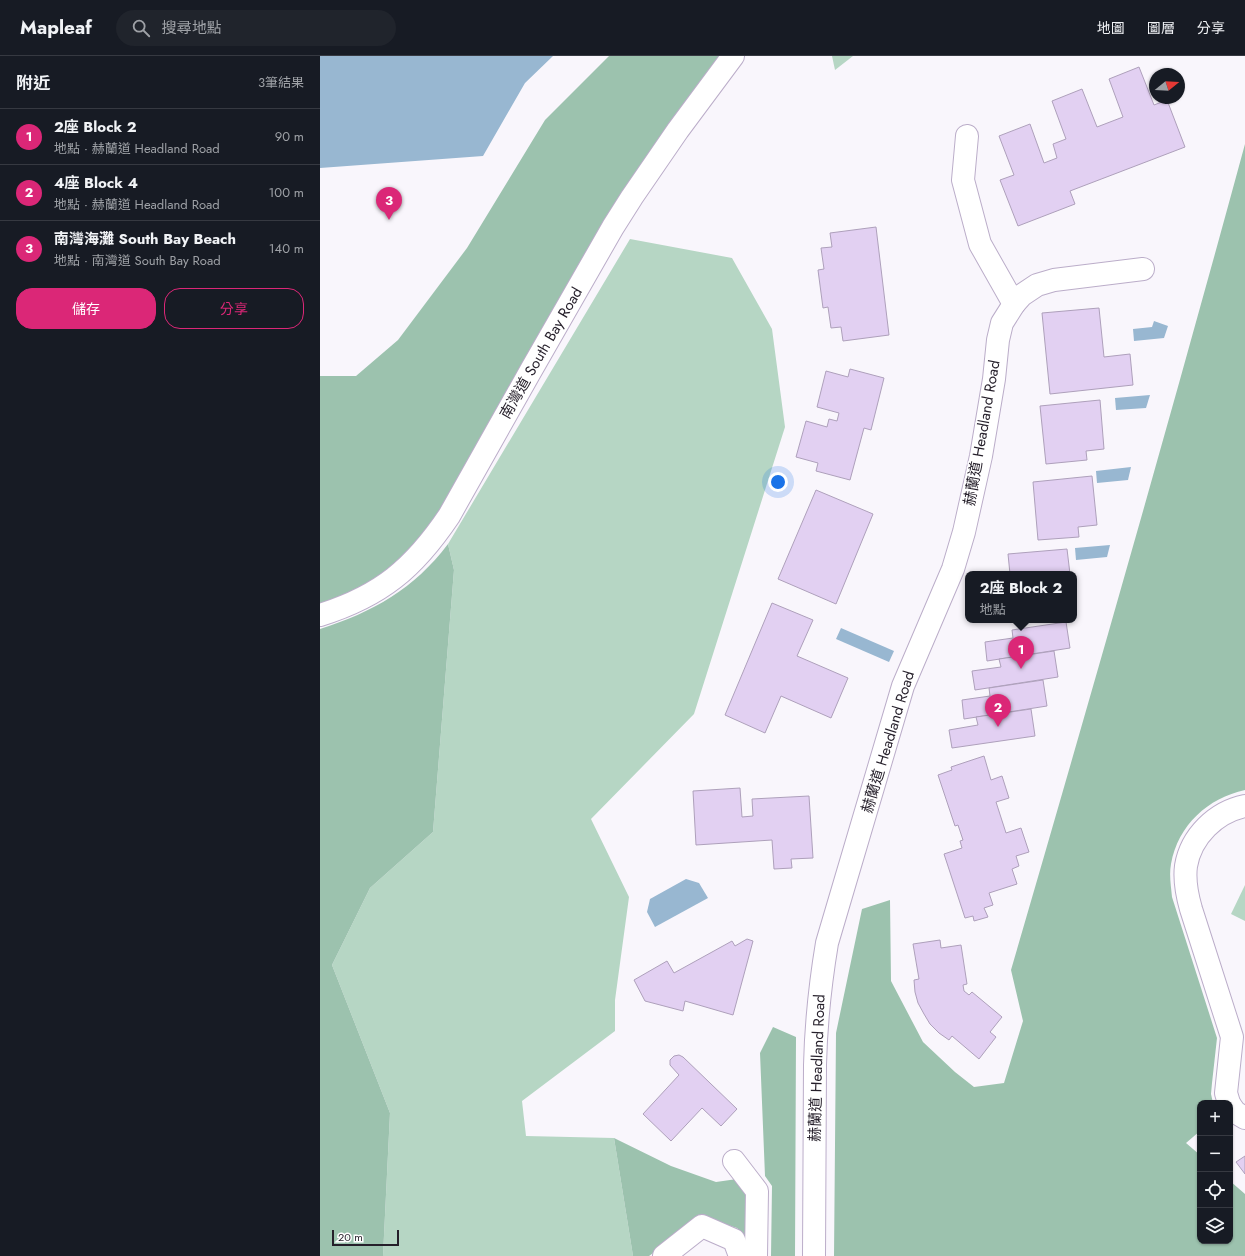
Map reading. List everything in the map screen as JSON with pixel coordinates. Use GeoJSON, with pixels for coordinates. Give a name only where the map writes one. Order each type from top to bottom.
{"type":"FeatureCollection","features":[{"type":"Feature","properties":{"kind":"street","name":"南灣道 South Bay Road"},"geometry":{"type":"LineString","coordinates":[[320,615],[358,601],[401,574],[414,562],[438,532],[456,504],[617,221],[678,130],[733,56]]}},
{"type":"Feature","properties":{"kind":"street"},"geometry":{"type":"LineString","coordinates":[[967,136],[963,180],[980,244],[1014,304]]}},
{"type":"Feature","properties":{"kind":"street","name":"赫蘭道 Headland Road"},"geometry":{"type":"LineString","coordinates":[[814,1256],[816,1033],[820,984],[827,943],[903,686],[953,569],[964,532],[983,448],[994,379],[998,340],[1002,323],[1014,304],[1022,295],[1037,285],[1054,280],[1143,269]]}},
{"type":"Feature","properties":{"kind":"street"},"geometry":{"type":"LineString","coordinates":[[1229,1100],[1226,1093],[1232,1037],[1187,894],[1185,880],[1186,866],[1190,853],[1204,829],[1226,812],[1245,806]]}},
{"type":"Feature","properties":{"kind":"street"},"geometry":{"type":"LineString","coordinates":[[1233,1109],[1235,1112],[1245,1118]]}},
{"type":"Feature","properties":{"kind":"street"},"geometry":{"type":"LineString","coordinates":[[734,1161],[757,1191],[756,1256]]}},
{"type":"Feature","properties":{"kind":"street"},"geometry":{"type":"LineString","coordinates":[[664,1256],[702,1226],[734,1240],[740,1256]]}},
{"type":"Feature","properties":{"kind":"green space"},"geometry":{"type":"Polygon","coordinates":[[[609,56],[730,56],[442,519],[395,570],[320,608],[320,376],[356,376],[398,340],[467,248],[545,120],[609,56]]]}},
{"type":"Feature","properties":{"kind":"green space"},"geometry":{"type":"Polygon","coordinates":[[[832,56],[853,56],[835,70],[832,56]]]}},
{"type":"Feature","properties":{"kind":"green space"},"geometry":{"type":"Polygon","coordinates":[[[1245,144],[1245,790],[1219,799],[1197,815],[1180,837],[1171,864],[1170,880],[1172,897],[1217,1038],[1211,1094],[1212,1100],[1197,1100],[1197,1134],[1186,1143],[1197,1152],[1197,1244],[1233,1244],[1233,1184],[1245,1194],[1245,1256],[834,1256],[836,1033],[862,909],[890,900],[891,981],[923,1042],[955,1072],[974,1087],[1004,1083],[1023,1021],[1011,970],[1188,351],[1245,144]]]}},
{"type":"Feature","properties":{"kind":"green space"},"geometry":{"type":"Polygon","coordinates":[[[630,239],[732,258],[772,329],[785,427],[694,714],[591,819],[629,897],[615,1000],[615,1031],[522,1101],[526,1136],[614,1138],[633,1256],[383,1256],[390,1113],[332,965],[370,888],[433,832],[454,570],[448,544],[630,239]]]}},
{"type":"Feature","properties":{"kind":"green space"},"geometry":{"type":"Polygon","coordinates":[[[448,544],[454,570],[433,832],[370,888],[332,965],[390,1113],[383,1256],[320,1256],[320,629],[358,615],[391,597],[421,574],[448,544]]]}},
{"type":"Feature","properties":{"kind":"green space"},"geometry":{"type":"Polygon","coordinates":[[[1245,885],[1245,921],[1231,914],[1245,885]]]}},
{"type":"Feature","properties":{"kind":"green space"},"geometry":{"type":"Polygon","coordinates":[[[773,1027],[796,1037],[795,1256],[771,1256],[772,1186],[765,1176],[760,1053],[773,1027]]]}},
{"type":"Feature","properties":{"kind":"green space"},"geometry":{"type":"Polygon","coordinates":[[[614,1138],[671,1166],[716,1182],[737,1179],[748,1194],[747,1239],[737,1228],[703,1217],[649,1256],[633,1256],[614,1138]]]}},
{"type":"Feature","properties":{"kind":"water"},"geometry":{"type":"Polygon","coordinates":[[[320,56],[553,56],[525,83],[483,156],[320,168],[320,56]]]}},
{"type":"Feature","properties":{"kind":"water"},"geometry":{"type":"Polygon","coordinates":[[[1154,321],[1168,326],[1164,338],[1134,341],[1133,329],[1152,327],[1154,321]]]}},
{"type":"Feature","properties":{"kind":"water"},"geometry":{"type":"Polygon","coordinates":[[[1150,395],[1146,408],[1116,410],[1115,398],[1150,395]]]}},
{"type":"Feature","properties":{"kind":"water"},"geometry":{"type":"Polygon","coordinates":[[[1131,467],[1128,480],[1097,483],[1096,471],[1131,467]]]}},
{"type":"Feature","properties":{"kind":"water"},"geometry":{"type":"Polygon","coordinates":[[[1110,545],[1107,557],[1076,560],[1075,548],[1110,545]]]}},
{"type":"Feature","properties":{"kind":"water"},"geometry":{"type":"Polygon","coordinates":[[[841,628],[894,651],[889,662],[836,639],[841,628]]]}},
{"type":"Feature","properties":{"kind":"water"},"geometry":{"type":"Polygon","coordinates":[[[686,879],[699,883],[708,898],[655,927],[647,912],[650,899],[686,879]]]}},
{"type":"Feature","properties":{"kind":"building"},"geometry":{"type":"Polygon","coordinates":[[[1139,67],[1149,92],[1149,104],[1169,104],[1185,147],[1070,191],[1075,204],[1018,226],[1000,180],[1014,175],[999,136],[1030,124],[1044,163],[1057,158],[1053,144],[1066,139],[1052,101],[1082,89],[1097,127],[1123,117],[1109,79],[1139,67]]]}},
{"type":"Feature","properties":{"kind":"building"},"geometry":{"type":"Polygon","coordinates":[[[876,227],[889,335],[843,341],[841,327],[831,328],[828,307],[823,308],[818,270],[824,269],[821,248],[832,247],[830,233],[876,227]]]}},
{"type":"Feature","properties":{"kind":"building"},"geometry":{"type":"Polygon","coordinates":[[[1099,308],[1104,357],[1130,354],[1133,385],[1050,394],[1042,313],[1099,308]]]}},
{"type":"Feature","properties":{"kind":"building"},"geometry":{"type":"Polygon","coordinates":[[[850,369],[884,378],[871,430],[864,428],[850,480],[816,471],[818,463],[796,457],[806,421],[827,427],[829,419],[837,421],[839,413],[817,407],[826,371],[848,377],[850,369]]]}},
{"type":"Feature","properties":{"kind":"building"},"geometry":{"type":"Polygon","coordinates":[[[1100,400],[1104,449],[1086,451],[1087,460],[1046,464],[1040,406],[1100,400]]]}},
{"type":"Feature","properties":{"kind":"building"},"geometry":{"type":"Polygon","coordinates":[[[1092,476],[1097,525],[1078,527],[1079,537],[1038,540],[1033,482],[1092,476]]]}},
{"type":"Feature","properties":{"kind":"building"},"geometry":{"type":"Polygon","coordinates":[[[816,490],[873,514],[836,604],[778,579],[816,490]]]}},
{"type":"Feature","properties":{"kind":"building"},"geometry":{"type":"Polygon","coordinates":[[[1067,549],[1070,571],[1010,571],[1008,554],[1067,549]]]}},
{"type":"Feature","properties":{"kind":"building"},"geometry":{"type":"Polygon","coordinates":[[[772,603],[813,620],[797,656],[848,678],[831,718],[781,696],[765,733],[725,715],[772,603]]]}},
{"type":"Feature","properties":{"kind":"building"},"geometry":{"type":"Polygon","coordinates":[[[1066,623],[1070,648],[987,661],[985,642],[1013,638],[1012,630],[1066,623]]]}},
{"type":"Feature","properties":{"kind":"building"},"geometry":{"type":"Polygon","coordinates":[[[1054,651],[1058,677],[975,690],[972,671],[1001,667],[999,659],[1054,651]]]}},
{"type":"Feature","properties":{"kind":"building"},"geometry":{"type":"Polygon","coordinates":[[[1043,680],[1047,706],[964,719],[962,700],[990,696],[989,688],[1043,680]]]}},
{"type":"Feature","properties":{"kind":"building"},"geometry":{"type":"Polygon","coordinates":[[[1031,709],[1035,736],[952,748],[949,730],[978,725],[976,717],[1031,709]]]}},
{"type":"Feature","properties":{"kind":"building"},"geometry":{"type":"Polygon","coordinates":[[[984,756],[991,780],[1002,776],[1009,798],[996,802],[1006,833],[1021,828],[1029,852],[1016,856],[1019,866],[1012,869],[1017,884],[989,893],[993,905],[984,908],[988,917],[974,921],[973,916],[965,918],[944,854],[962,848],[960,841],[963,840],[958,825],[955,826],[938,775],[952,770],[951,767],[984,756]]]}},
{"type":"Feature","properties":{"kind":"building"},"geometry":{"type":"Polygon","coordinates":[[[740,788],[742,817],[753,816],[752,799],[809,796],[813,858],[791,859],[792,868],[774,869],[772,840],[696,845],[693,791],[740,788]]]}},
{"type":"Feature","properties":{"kind":"building"},"geometry":{"type":"Polygon","coordinates":[[[747,939],[753,941],[733,1015],[685,1001],[683,1011],[645,1001],[634,980],[667,961],[674,973],[732,941],[735,946],[747,939]]]}},
{"type":"Feature","properties":{"kind":"building"},"geometry":{"type":"Polygon","coordinates":[[[940,940],[941,948],[961,945],[967,984],[963,985],[964,991],[969,995],[972,992],[1002,1017],[990,1032],[996,1037],[979,1059],[952,1036],[949,1040],[939,1033],[930,1024],[918,1003],[914,980],[919,979],[913,944],[940,940]]]}},
{"type":"Feature","properties":{"kind":"building"},"geometry":{"type":"Polygon","coordinates":[[[679,1055],[683,1057],[737,1109],[721,1126],[702,1108],[671,1141],[643,1114],[679,1075],[670,1065],[670,1060],[674,1056],[679,1055]]]}},
{"type":"Feature","properties":{"kind":"building"},"geometry":{"type":"Polygon","coordinates":[[[1245,1156],[1245,1174],[1236,1162],[1245,1156]]]}},
{"type":"Feature","properties":{"kind":"place","name":"南灣海灘 South Bay Beach"},"geometry":{"type":"Point","coordinates":[389,220]}},
{"type":"Feature","properties":{"kind":"place","name":"2座 Block 2"},"geometry":{"type":"Point","coordinates":[1021,669]}},
{"type":"Feature","properties":{"kind":"place","name":"4座 Block 4"},"geometry":{"type":"Point","coordinates":[998,727]}}]}
